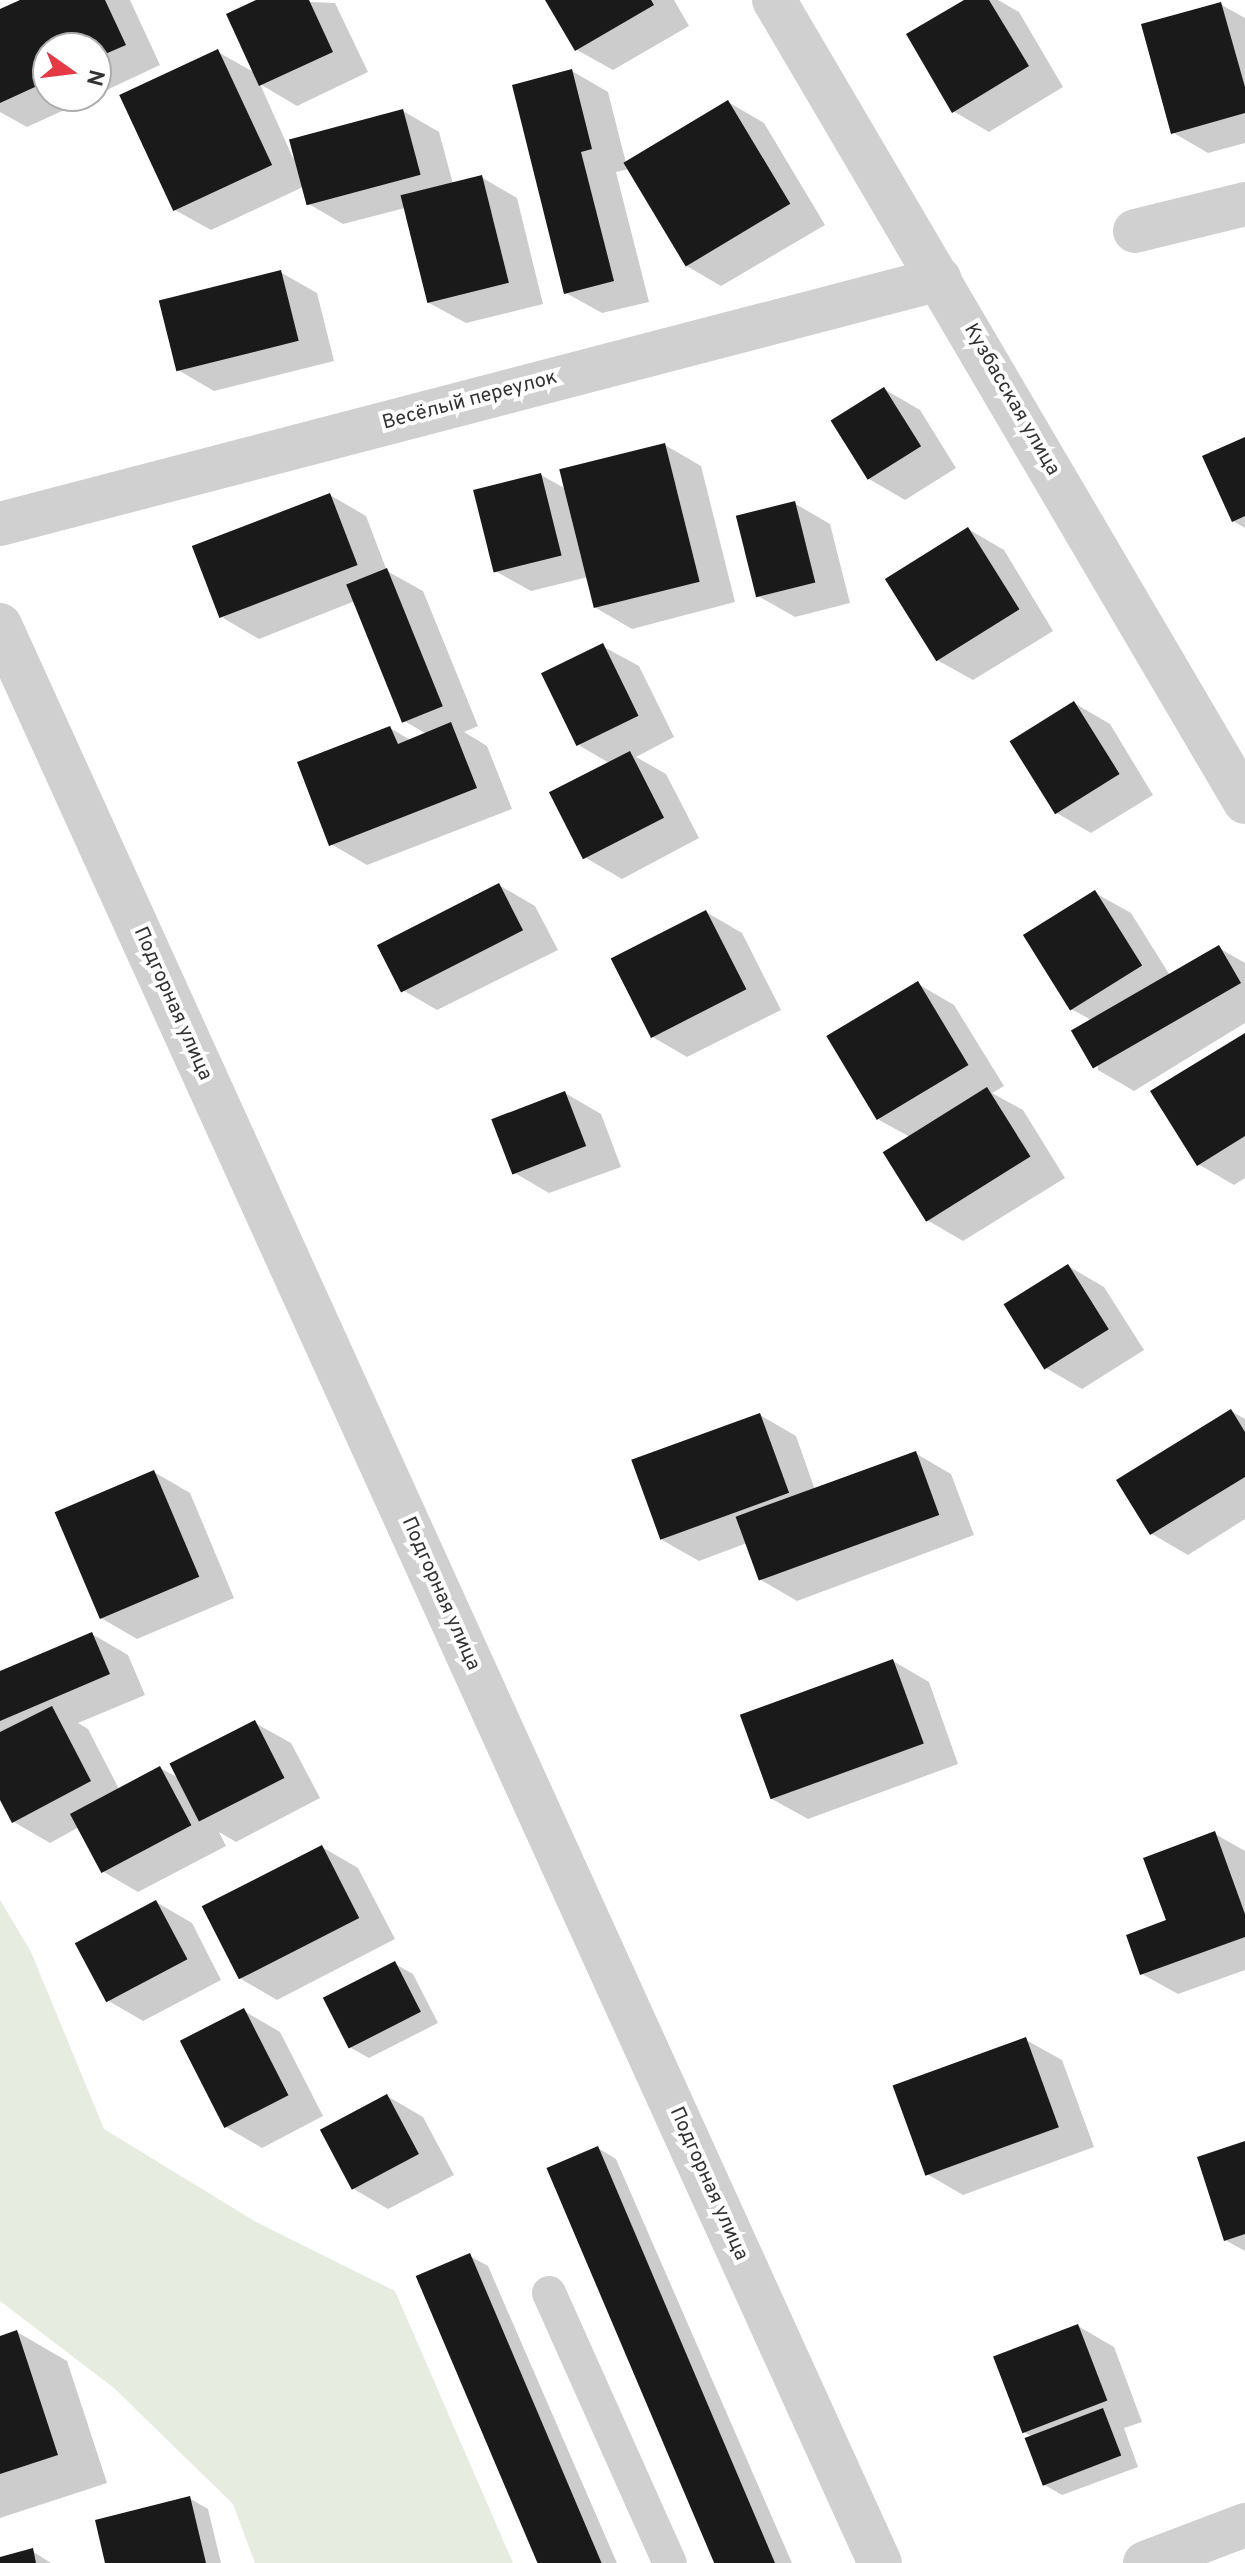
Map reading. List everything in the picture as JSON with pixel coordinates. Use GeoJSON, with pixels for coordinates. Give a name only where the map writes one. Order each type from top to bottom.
{"type":"FeatureCollection","features":[{"type":"Feature","properties":{"kind":"street","name":"Кузбасская улица"},"geometry":{"type":"LineString","coordinates":[[774,0],[1245,802]]}},
{"type":"Feature","properties":{"kind":"street"},"geometry":{"type":"LineString","coordinates":[[1135,231],[1245,204]]}},
{"type":"Feature","properties":{"kind":"street","name":"Весёлый переулок"},"geometry":{"type":"LineString","coordinates":[[0,524],[940,279]]}},
{"type":"Feature","properties":{"kind":"street","name":"Подгорная улица"},"geometry":{"type":"LineString","coordinates":[[0,625],[880,2563]]}},
{"type":"Feature","properties":{"kind":"street"},"geometry":{"type":"LineString","coordinates":[[1145,2563],[1245,2525]]}},
{"type":"Feature","properties":{"kind":"lane"},"geometry":{"type":"LineString","coordinates":[[549,2293],[670,2563]]}},
{"type":"Feature","properties":{"kind":"shaded area"},"geometry":{"type":"Polygon","coordinates":[[[0,1900],[31,1952],[104,2129],[256,2222],[395,2291],[513,2563],[255,2563],[233,2504],[114,2388],[0,2301],[0,1900]]]}},
{"type":"Feature","properties":{"kind":"building"},"geometry":{"type":"Polygon","coordinates":[[[20,0],[105,0],[126,45],[112,51],[112,32],[32,32],[32,88],[0,103],[0,9],[20,0]]]}},
{"type":"Feature","properties":{"kind":"building"},"geometry":{"type":"Polygon","coordinates":[[[256,0],[309,0],[333,52],[259,86],[226,14],[256,0]]]}},
{"type":"Feature","properties":{"kind":"building"},"geometry":{"type":"Polygon","coordinates":[[[545,0],[651,0],[654,5],[575,51],[545,0]]]}},
{"type":"Feature","properties":{"kind":"building"},"geometry":{"type":"Polygon","coordinates":[[[964,0],[989,0],[1029,66],[952,113],[906,34],[964,0]]]}},
{"type":"Feature","properties":{"kind":"building"},"geometry":{"type":"Polygon","coordinates":[[[1221,2],[1245,87],[1245,113],[1171,134],[1141,24],[1221,2]]]}},
{"type":"Feature","properties":{"kind":"building"},"geometry":{"type":"Polygon","coordinates":[[[218,49],[272,165],[173,211],[119,95],[218,49]]]}},
{"type":"Feature","properties":{"kind":"building"},"geometry":{"type":"Polygon","coordinates":[[[572,69],[592,149],[581,152],[614,281],[564,294],[512,85],[572,69]]]}},
{"type":"Feature","properties":{"kind":"building"},"geometry":{"type":"Polygon","coordinates":[[[728,100],[790,204],[686,267],[623,163],[728,100]]]}},
{"type":"Feature","properties":{"kind":"building"},"geometry":{"type":"Polygon","coordinates":[[[403,109],[421,175],[307,205],[289,140],[403,109]]]}},
{"type":"Feature","properties":{"kind":"building"},"geometry":{"type":"Polygon","coordinates":[[[482,175],[509,283],[427,303],[400,195],[482,175]]]}},
{"type":"Feature","properties":{"kind":"building"},"geometry":{"type":"Polygon","coordinates":[[[281,270],[299,341],[176,371],[159,300],[281,270]]]}},
{"type":"Feature","properties":{"kind":"building"},"geometry":{"type":"Polygon","coordinates":[[[884,387],[921,446],[868,480],[831,420],[884,387]]]}},
{"type":"Feature","properties":{"kind":"building"},"geometry":{"type":"Polygon","coordinates":[[[1245,437],[1245,516],[1232,522],[1202,456],[1245,437]]]}},
{"type":"Feature","properties":{"kind":"building"},"geometry":{"type":"Polygon","coordinates":[[[665,443],[700,582],[594,608],[559,469],[665,443]]]}},
{"type":"Feature","properties":{"kind":"building"},"geometry":{"type":"Polygon","coordinates":[[[541,473],[562,555],[494,572],[473,490],[541,473]]]}},
{"type":"Feature","properties":{"kind":"building"},"geometry":{"type":"Polygon","coordinates":[[[330,493],[358,565],[219,618],[192,546],[330,493]]]}},
{"type":"Feature","properties":{"kind":"building"},"geometry":{"type":"Polygon","coordinates":[[[795,501],[815,583],[756,597],[736,516],[795,501]]]}},
{"type":"Feature","properties":{"kind":"building"},"geometry":{"type":"Polygon","coordinates":[[[968,527],[1019,609],[936,661],[885,579],[968,527]]]}},
{"type":"Feature","properties":{"kind":"building"},"geometry":{"type":"Polygon","coordinates":[[[387,568],[443,706],[402,723],[346,584],[387,568]]]}},
{"type":"Feature","properties":{"kind":"building"},"geometry":{"type":"Polygon","coordinates":[[[603,643],[639,716],[576,746],[541,673],[603,643]]]}},
{"type":"Feature","properties":{"kind":"building"},"geometry":{"type":"Polygon","coordinates":[[[1074,701],[1120,774],[1055,814],[1010,741],[1074,701]]]}},
{"type":"Feature","properties":{"kind":"building"},"geometry":{"type":"Polygon","coordinates":[[[451,722],[477,788],[329,846],[297,762],[390,726],[398,744],[451,722]]]}},
{"type":"Feature","properties":{"kind":"building"},"geometry":{"type":"Polygon","coordinates":[[[630,751],[664,818],[583,859],[549,792],[630,751]]]}},
{"type":"Feature","properties":{"kind":"building"},"geometry":{"type":"Polygon","coordinates":[[[499,883],[523,930],[401,992],[377,945],[499,883]]]}},
{"type":"Feature","properties":{"kind":"building"},"geometry":{"type":"Polygon","coordinates":[[[1095,890],[1142,965],[1070,1011],[1023,935],[1095,890]]]}},
{"type":"Feature","properties":{"kind":"building"},"geometry":{"type":"Polygon","coordinates":[[[706,910],[746,989],[651,1038],[611,959],[706,910]]]}},
{"type":"Feature","properties":{"kind":"building"},"geometry":{"type":"Polygon","coordinates":[[[1219,945],[1241,983],[1093,1069],[1071,1030],[1219,945]]]}},
{"type":"Feature","properties":{"kind":"building"},"geometry":{"type":"Polygon","coordinates":[[[918,981],[968,1065],[877,1120],[826,1036],[918,981]]]}},
{"type":"Feature","properties":{"kind":"building"},"geometry":{"type":"Polygon","coordinates":[[[1245,1033],[1245,1136],[1197,1166],[1150,1091],[1245,1033]]]}},
{"type":"Feature","properties":{"kind":"building"},"geometry":{"type":"Polygon","coordinates":[[[987,1087],[1030,1157],[926,1222],[883,1152],[987,1087]]]}},
{"type":"Feature","properties":{"kind":"building"},"geometry":{"type":"Polygon","coordinates":[[[565,1091],[586,1146],[512,1174],[491,1119],[565,1091]]]}},
{"type":"Feature","properties":{"kind":"building"},"geometry":{"type":"Polygon","coordinates":[[[1068,1264],[1109,1329],[1044,1370],[1004,1304],[1068,1264]]]}},
{"type":"Feature","properties":{"kind":"building"},"geometry":{"type":"Polygon","coordinates":[[[1231,1409],[1245,1432],[1245,1477],[1150,1535],[1116,1480],[1231,1409]]]}},
{"type":"Feature","properties":{"kind":"building"},"geometry":{"type":"Polygon","coordinates":[[[760,1413],[789,1493],[660,1540],[631,1460],[760,1413]]]}},
{"type":"Feature","properties":{"kind":"building"},"geometry":{"type":"Polygon","coordinates":[[[916,1451],[939,1515],[759,1581],[736,1517],[916,1451]]]}},
{"type":"Feature","properties":{"kind":"building"},"geometry":{"type":"Polygon","coordinates":[[[154,1470],[199,1577],[100,1619],[55,1512],[154,1470]]]}},
{"type":"Feature","properties":{"kind":"building"},"geometry":{"type":"Polygon","coordinates":[[[92,1632],[110,1674],[0,1721],[0,1671],[92,1632]]]}},
{"type":"Feature","properties":{"kind":"building"},"geometry":{"type":"Polygon","coordinates":[[[893,1659],[924,1744],[771,1799],[740,1715],[893,1659]]]}},
{"type":"Feature","properties":{"kind":"building"},"geometry":{"type":"Polygon","coordinates":[[[52,1706],[91,1781],[12,1823],[0,1800],[0,1732],[52,1706]]]}},
{"type":"Feature","properties":{"kind":"building"},"geometry":{"type":"Polygon","coordinates":[[[255,1720],[285,1778],[199,1821],[169,1764],[255,1720]]]}},
{"type":"Feature","properties":{"kind":"building"},"geometry":{"type":"Polygon","coordinates":[[[160,1766],[191,1825],[101,1873],[70,1814],[160,1766]]]}},
{"type":"Feature","properties":{"kind":"building"},"geometry":{"type":"Polygon","coordinates":[[[1215,1831],[1245,1914],[1245,1937],[1140,1975],[1126,1935],[1166,1920],[1143,1858],[1215,1831]]]}},
{"type":"Feature","properties":{"kind":"building"},"geometry":{"type":"Polygon","coordinates":[[[322,1845],[359,1918],[239,1979],[202,1906],[322,1845]]]}},
{"type":"Feature","properties":{"kind":"building"},"geometry":{"type":"Polygon","coordinates":[[[156,1900],[187,1959],[106,2002],[75,1943],[156,1900]]]}},
{"type":"Feature","properties":{"kind":"building"},"geometry":{"type":"Polygon","coordinates":[[[395,1961],[421,2012],[349,2049],[323,1998],[395,1961]]]}},
{"type":"Feature","properties":{"kind":"building"},"geometry":{"type":"Polygon","coordinates":[[[244,2008],[288,2095],[224,2128],[180,2041],[244,2008]]]}},
{"type":"Feature","properties":{"kind":"building"},"geometry":{"type":"Polygon","coordinates":[[[1026,2037],[1059,2127],[925,2176],[893,2086],[1026,2037]]]}},
{"type":"Feature","properties":{"kind":"building"},"geometry":{"type":"Polygon","coordinates":[[[387,2094],[419,2154],[352,2190],[320,2130],[387,2094]]]}},
{"type":"Feature","properties":{"kind":"building"},"geometry":{"type":"Polygon","coordinates":[[[1245,2141],[1245,2234],[1224,2241],[1197,2157],[1245,2141]]]}},
{"type":"Feature","properties":{"kind":"building"},"geometry":{"type":"Polygon","coordinates":[[[598,2146],[775,2563],[714,2563],[546,2168],[598,2146]]]}},
{"type":"Feature","properties":{"kind":"building"},"geometry":{"type":"Polygon","coordinates":[[[470,2253],[602,2563],[537,2563],[416,2276],[470,2253]]]}},
{"type":"Feature","properties":{"kind":"building"},"geometry":{"type":"Polygon","coordinates":[[[1078,2324],[1107,2401],[1022,2433],[993,2357],[1078,2324]]]}},
{"type":"Feature","properties":{"kind":"building"},"geometry":{"type":"Polygon","coordinates":[[[17,2330],[58,2455],[0,2474],[0,2336],[17,2330]]]}},
{"type":"Feature","properties":{"kind":"building"},"geometry":{"type":"Polygon","coordinates":[[[1103,2408],[1121,2456],[1043,2486],[1025,2438],[1103,2408]]]}},
{"type":"Feature","properties":{"kind":"building"},"geometry":{"type":"Polygon","coordinates":[[[190,2496],[206,2563],[105,2563],[95,2520],[190,2496]]]}},
{"type":"Feature","properties":{"kind":"building"},"geometry":{"type":"Polygon","coordinates":[[[33,2548],[36,2563],[0,2563],[0,2557],[33,2548]]]}}]}
